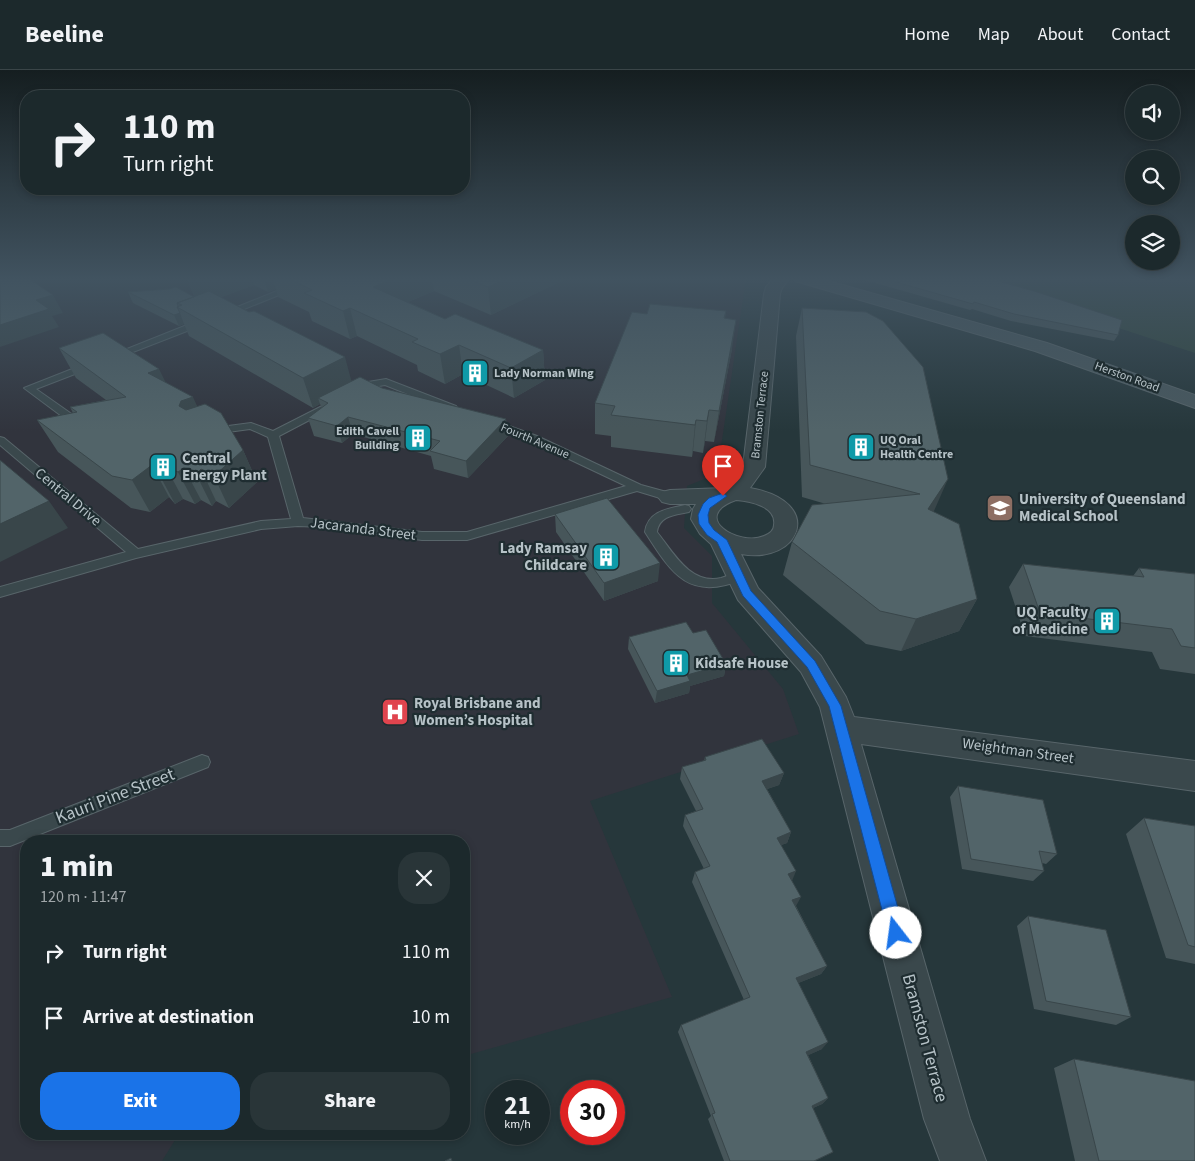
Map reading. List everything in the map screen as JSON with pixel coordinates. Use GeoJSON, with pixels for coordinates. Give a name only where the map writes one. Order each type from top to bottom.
{"type":"FeatureCollection","features":[{"type":"Feature","properties":{"kind":"main road","name":"Herston Road"},"geometry":{"type":"LineString","coordinates":[[975,329],[1048,350],[1195,402]]}},
{"type":"Feature","properties":{"kind":"street","name":"Bramston Terrace"},"geometry":{"type":"LineString","coordinates":[[768,329],[754,467],[771,501]]}},
{"type":"Feature","properties":{"kind":"street","name":"Bramston Terrace"},"geometry":{"type":"LineString","coordinates":[[728,495],[754,467]]}},
{"type":"Feature","properties":{"kind":"street"},"geometry":{"type":"LineString","coordinates":[[747,494],[771,501],[786,516],[788,525],[784,534],[776,541],[764,546],[750,547],[735,545],[713,532],[703,515],[706,506],[713,500],[728,495],[747,494]]}},
{"type":"Feature","properties":{"kind":"street","name":"Fourth Avenue"},"geometry":{"type":"LineString","coordinates":[[677,503],[728,495]]}},
{"type":"Feature","properties":{"kind":"street","name":"Fourth Avenue"},"geometry":{"type":"LineString","coordinates":[[677,503],[713,532]]}},
{"type":"Feature","properties":{"kind":"street","name":"Bramston Terrace"},"geometry":{"type":"LineString","coordinates":[[713,532],[743,584],[811,664],[835,706],[947,1120],[963,1161]]}},
{"type":"Feature","properties":{"kind":"street"},"geometry":{"type":"LineString","coordinates":[[743,584],[764,546]]}},
{"type":"Feature","properties":{"kind":"street","name":"Weightman Street"},"geometry":{"type":"LineString","coordinates":[[841,729],[902,735],[1195,776]]}},
{"type":"Feature","properties":{"kind":"lane"},"geometry":{"type":"LineString","coordinates":[[83,428],[30,388],[184,329]]}},
{"type":"Feature","properties":{"kind":"lane"},"geometry":{"type":"LineString","coordinates":[[200,436],[217,430],[251,426],[273,435],[371,384],[386,382],[461,411]]}},
{"type":"Feature","properties":{"kind":"lane","name":"Fourth Avenue"},"geometry":{"type":"LineString","coordinates":[[479,418],[533,438],[637,487],[677,503]]}},
{"type":"Feature","properties":{"kind":"lane"},"geometry":{"type":"LineString","coordinates":[[273,435],[298,522]]}},
{"type":"Feature","properties":{"kind":"lane","name":"Central Drive"},"geometry":{"type":"LineString","coordinates":[[0,440],[136,554]]}},
{"type":"Feature","properties":{"kind":"lane","name":"Jacaranda Street"},"geometry":{"type":"LineString","coordinates":[[0,592],[136,554],[261,525],[298,522],[324,523],[422,536],[467,536],[637,487]]}},
{"type":"Feature","properties":{"kind":"lane"},"geometry":{"type":"LineString","coordinates":[[677,503],[667,512],[655,518],[651,524],[651,532],[682,574],[702,584],[743,584]]}},
{"type":"Feature","properties":{"kind":"lane","name":"Kauri Pine Street"},"geometry":{"type":"LineString","coordinates":[[0,838],[10,838],[202,762]]}},
{"type":"Feature","properties":{"kind":"shaded area","name":"Royal Brisbane and Women’s Hospital"},"geometry":{"type":"Polygon","coordinates":[[[0,329],[738,329],[717,474],[687,486],[684,528],[712,556],[712,603],[783,689],[799,734],[590,801],[672,997],[470,1054],[470,835],[20,835],[20,1140],[175,1140],[162,1161],[0,1161],[0,329]]]}},
{"type":"Feature","properties":{"kind":"green space"},"geometry":{"type":"Polygon","coordinates":[[[1121,329],[1195,329],[1195,353],[1121,329]]]}},
{"type":"Feature","properties":{"kind":"building"},"geometry":{"type":"Polygon","coordinates":[[[216,329],[289,329],[345,357],[303,378],[216,329]]]}},
{"type":"Feature","properties":{"kind":"building"},"geometry":{"type":"Polygon","coordinates":[[[396,329],[491,329],[543,350],[511,368],[459,345],[440,354],[412,342],[418,339],[396,329]]]}},
{"type":"Feature","properties":{"kind":"building"},"geometry":{"type":"Polygon","coordinates":[[[625,329],[734,329],[719,411],[709,410],[707,421],[696,420],[695,425],[611,415],[615,406],[595,403],[625,329]]]}},
{"type":"Feature","properties":{"kind":"building","name":"UQ Oral Health Centre"},"geometry":{"type":"Polygon","coordinates":[[[803,329],[890,329],[923,367],[948,479],[928,509],[959,524],[977,599],[916,619],[880,611],[792,542],[812,505],[920,494],[810,465],[803,329]]]}},
{"type":"Feature","properties":{"kind":"building"},"geometry":{"type":"Polygon","coordinates":[[[1088,329],[1120,329],[1118,335],[1088,329]]]}},
{"type":"Feature","properties":{"kind":"building"},"geometry":{"type":"Polygon","coordinates":[[[103,333],[159,369],[148,373],[193,397],[181,401],[179,406],[186,410],[205,404],[221,413],[243,450],[214,476],[201,469],[196,474],[184,468],[178,472],[166,467],[158,472],[152,465],[132,480],[112,476],[37,420],[77,412],[70,407],[126,397],[59,348],[103,333]]]}},
{"type":"Feature","properties":{"kind":"building"},"geometry":{"type":"Polygon","coordinates":[[[360,377],[382,388],[506,419],[466,461],[430,451],[440,441],[348,417],[337,426],[308,418],[328,403],[318,398],[360,377]]]}},
{"type":"Feature","properties":{"kind":"building"},"geometry":{"type":"Polygon","coordinates":[[[0,460],[49,501],[0,524],[0,460]]]}},
{"type":"Feature","properties":{"kind":"building","name":"Lady Ramsay Childcare"},"geometry":{"type":"Polygon","coordinates":[[[607,498],[660,563],[604,583],[555,514],[607,498]]]}},
{"type":"Feature","properties":{"kind":"building"},"geometry":{"type":"Polygon","coordinates":[[[1023,564],[1144,577],[1139,568],[1195,574],[1195,648],[1181,646],[1172,629],[1040,613],[1023,564]]]}},
{"type":"Feature","properties":{"kind":"building","name":"Kidsafe House"},"geometry":{"type":"Polygon","coordinates":[[[686,622],[693,633],[706,630],[726,664],[687,675],[690,681],[657,691],[629,637],[686,622]]]}},
{"type":"Feature","properties":{"kind":"building"},"geometry":{"type":"Polygon","coordinates":[[[762,739],[784,773],[762,781],[791,832],[777,838],[796,871],[788,874],[801,897],[792,900],[827,966],[796,978],[828,1042],[806,1052],[828,1098],[812,1106],[833,1152],[814,1161],[730,1161],[712,1114],[715,1113],[681,1025],[750,997],[695,872],[710,866],[685,815],[703,809],[682,767],[706,760],[705,757],[762,739]]]}},
{"type":"Feature","properties":{"kind":"building"},"geometry":{"type":"Polygon","coordinates":[[[958,786],[1043,800],[1057,854],[1039,851],[1044,871],[971,859],[958,786]]]}},
{"type":"Feature","properties":{"kind":"building"},"geometry":{"type":"Polygon","coordinates":[[[1144,818],[1195,826],[1195,947],[1188,945],[1144,818]]]}},
{"type":"Feature","properties":{"kind":"building"},"geometry":{"type":"Polygon","coordinates":[[[1028,916],[1106,930],[1131,1017],[1046,1001],[1028,916]]]}},
{"type":"Feature","properties":{"kind":"building"},"geometry":{"type":"Polygon","coordinates":[[[1074,1059],[1195,1081],[1195,1161],[1099,1161],[1074,1059]]]}},
{"type":"Feature","properties":{"kind":"place","name":"Lady Norman Wing"},"geometry":{"type":"Point","coordinates":[475,373]}},
{"type":"Feature","properties":{"kind":"place","name":"Edith Cavell Building"},"geometry":{"type":"Point","coordinates":[418,438]}},
{"type":"Feature","properties":{"kind":"place","name":"UQ Oral Health Centre"},"geometry":{"type":"Point","coordinates":[861,447]}},
{"type":"Feature","properties":{"kind":"place","name":"Central Energy Plant"},"geometry":{"type":"Point","coordinates":[163,467]}},
{"type":"Feature","properties":{"kind":"place","name":"University of Queensland Medical School"},"geometry":{"type":"Point","coordinates":[1000,508]}},
{"type":"Feature","properties":{"kind":"place","name":"Lady Ramsay Childcare"},"geometry":{"type":"Point","coordinates":[606,557]}},
{"type":"Feature","properties":{"kind":"place","name":"UQ Faculty of Medicine"},"geometry":{"type":"Point","coordinates":[1107,621]}},
{"type":"Feature","properties":{"kind":"place","name":"Kidsafe House"},"geometry":{"type":"Point","coordinates":[676,663]}},
{"type":"Feature","properties":{"kind":"place","name":"Royal Brisbane and Women’s Hospital"},"geometry":{"type":"Point","coordinates":[395,712]}},
{"type":"Feature","properties":{"kind":"route"},"geometry":{"type":"LineString","coordinates":[[723,496],[713,500],[706,506],[703,515],[704,524],[722,540],[747,593],[811,664],[835,706],[896,933]]}}]}
